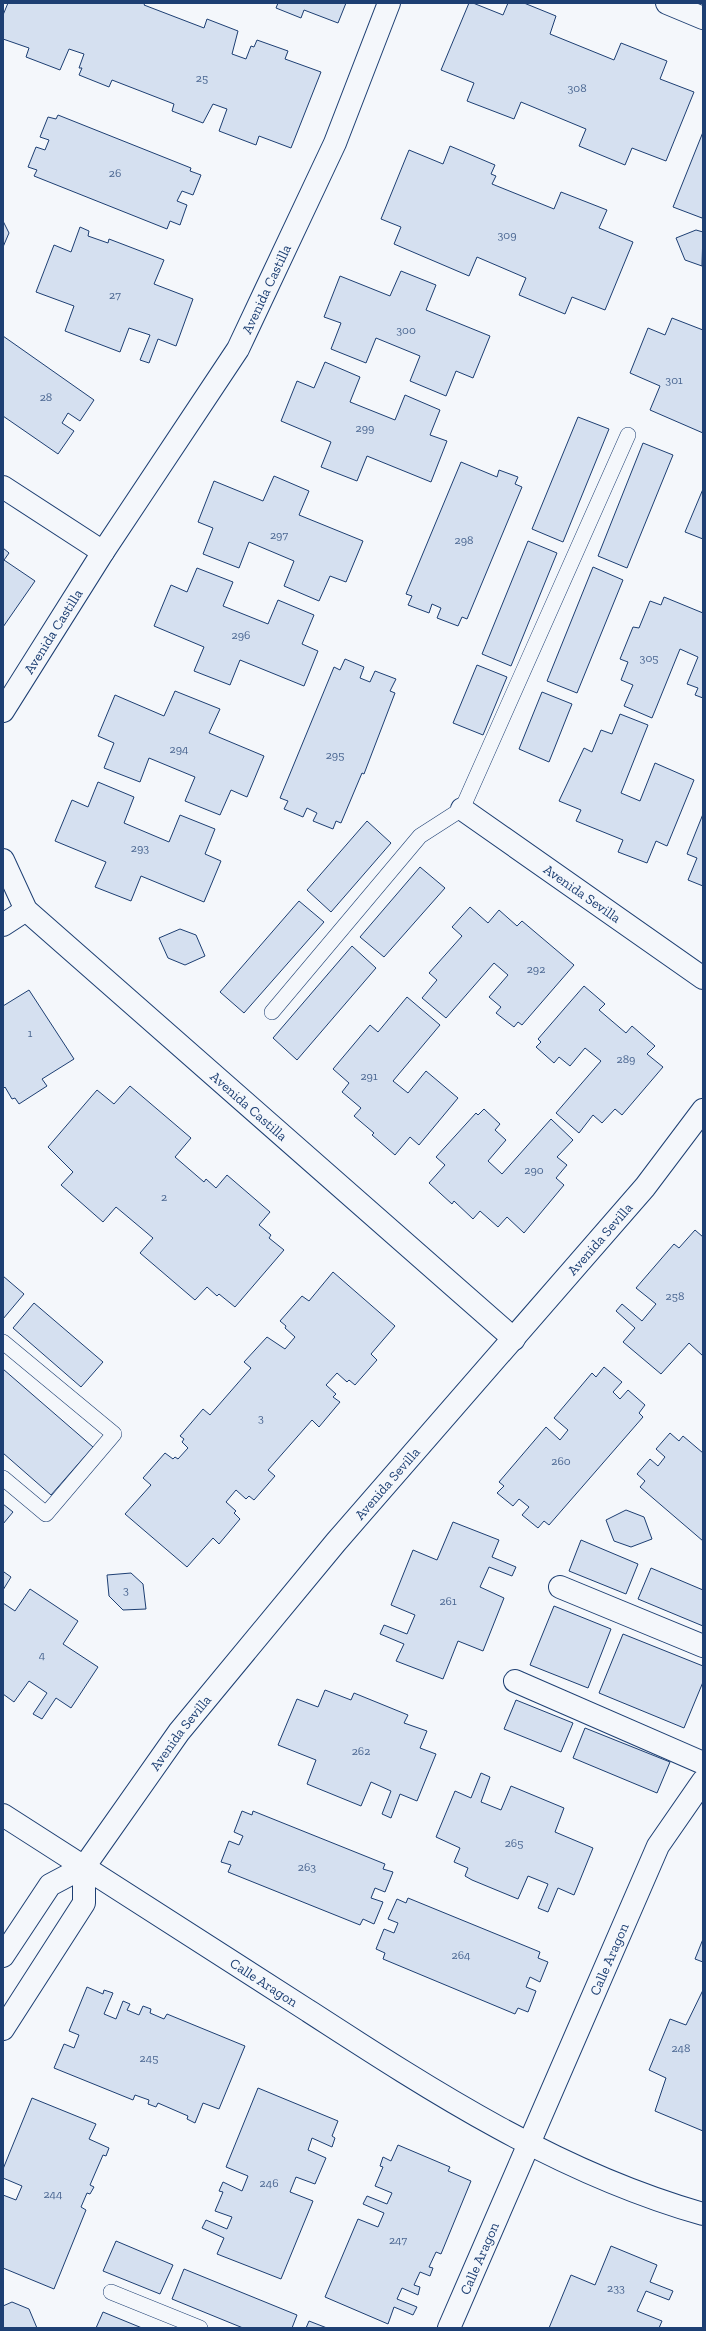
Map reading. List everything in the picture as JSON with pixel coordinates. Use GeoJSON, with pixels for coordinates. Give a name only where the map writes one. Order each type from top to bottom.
{"type":"FeatureCollection","features":[{"type":"Feature","properties":{"kind":"street","name":"Avenida Castilla"},"geometry":{"type":"LineString","coordinates":[[3,710],[103,552],[238,349],[335,143],[389,3]]}},
{"type":"Feature","properties":{"kind":"street"},"geometry":{"type":"LineString","coordinates":[[667,3],[703,18]]}},
{"type":"Feature","properties":{"kind":"street"},"geometry":{"type":"LineString","coordinates":[[3,487],[103,552]]}},
{"type":"Feature","properties":{"kind":"street","name":"Avenida Sevilla"},"geometry":{"type":"LineString","coordinates":[[462,808],[703,978]]}},
{"type":"Feature","properties":{"kind":"street","name":"Avenida Castilla"},"geometry":{"type":"LineString","coordinates":[[3,860],[26,910],[514,1339]]}},
{"type":"Feature","properties":{"kind":"street"},"geometry":{"type":"LineString","coordinates":[[3,925],[26,910]]}},
{"type":"Feature","properties":{"kind":"street","name":"Avenida Sevilla"},"geometry":{"type":"LineString","coordinates":[[3,1956],[50,1885],[84,1867],[179,1732],[336,1542],[645,1187],[703,1110]]}},
{"type":"Feature","properties":{"kind":"street"},"geometry":{"type":"LineString","coordinates":[[560,1587],[703,1646]]}},
{"type":"Feature","properties":{"kind":"street"},"geometry":{"type":"LineString","coordinates":[[515,1681],[703,1763]]}},
{"type":"Feature","properties":{"kind":"street","name":"Calle Aragon"},"geometry":{"type":"LineString","coordinates":[[449,2328],[658,1846],[703,1781]]}},
{"type":"Feature","properties":{"kind":"street","name":"Calle Aragon"},"geometry":{"type":"LineString","coordinates":[[3,1815],[434,2092],[528,2144],[604,2179],[703,2214]]}},
{"type":"Feature","properties":{"kind":"street"},"geometry":{"type":"LineString","coordinates":[[3,2029],[84,1903],[84,1867]]}},
{"type":"Feature","properties":{"kind":"lane"},"geometry":{"type":"LineString","coordinates":[[272,1012],[420,836],[462,808],[628,435]]}},
{"type":"Feature","properties":{"kind":"lane"},"geometry":{"type":"LineString","coordinates":[[3,1342],[114,1434],[46,1514],[3,1478]]}},
{"type":"Feature","properties":{"kind":"lane"},"geometry":{"type":"LineString","coordinates":[[111,2292],[200,2328]]}},
{"type":"Feature","properties":{"kind":"building"},"geometry":{"type":"Polygon","coordinates":[[[8,3],[145,3],[144,5],[204,28],[207,19],[238,31],[232,54],[246,59],[251,46],[254,47],[257,40],[288,51],[285,59],[321,72],[291,148],[259,136],[256,145],[219,131],[227,109],[213,104],[203,123],[172,111],[174,104],[112,80],[109,87],[79,75],[82,68],[79,68],[84,54],[69,49],[60,70],[26,57],[29,48],[3,39],[3,15],[8,3]]]}},
{"type":"Feature","properties":{"kind":"building"},"geometry":{"type":"Polygon","coordinates":[[[278,3],[346,3],[338,23],[304,10],[301,18],[276,8],[278,3]]]}},
{"type":"Feature","properties":{"kind":"building"},"geometry":{"type":"Polygon","coordinates":[[[469,3],[473,3],[503,15],[508,3],[524,3],[556,16],[550,34],[614,60],[621,43],[667,61],[660,79],[694,92],[666,161],[632,148],[625,165],[579,146],[586,129],[521,102],[514,119],[467,101],[474,83],[441,70],[469,3]]]}},
{"type":"Feature","properties":{"kind":"building"},"geometry":{"type":"Polygon","coordinates":[[[58,115],[191,168],[190,171],[201,175],[193,195],[182,191],[177,201],[187,205],[180,225],[170,221],[167,229],[34,176],[37,170],[28,167],[36,147],[45,150],[49,140],[40,137],[48,117],[56,119],[58,115]]]}},
{"type":"Feature","properties":{"kind":"building"},"geometry":{"type":"Polygon","coordinates":[[[703,132],[703,216],[702,218],[673,207],[703,132]]]}},
{"type":"Feature","properties":{"kind":"building"},"geometry":{"type":"Polygon","coordinates":[[[450,146],[495,165],[491,174],[496,176],[492,184],[554,209],[561,192],[607,210],[599,228],[633,242],[605,310],[572,297],[565,314],[519,295],[526,278],[477,257],[469,276],[394,244],[401,227],[381,219],[409,150],[443,164],[450,146]]]}},
{"type":"Feature","properties":{"kind":"building"},"geometry":{"type":"Polygon","coordinates":[[[3,221],[9,233],[3,247],[3,221]]]}},
{"type":"Feature","properties":{"kind":"building"},"geometry":{"type":"Polygon","coordinates":[[[80,227],[89,231],[88,236],[108,243],[109,239],[164,260],[154,284],[193,299],[176,346],[158,339],[149,363],[140,360],[150,335],[129,328],[120,352],[65,331],[74,306],[36,292],[54,245],[71,252],[80,227]]]}},
{"type":"Feature","properties":{"kind":"building"},"geometry":{"type":"Polygon","coordinates":[[[696,230],[703,232],[702,266],[685,260],[676,238],[696,230]]]}},
{"type":"Feature","properties":{"kind":"building"},"geometry":{"type":"Polygon","coordinates":[[[401,271],[436,285],[426,310],[490,336],[473,378],[456,371],[446,396],[410,381],[420,356],[376,338],[366,363],[331,349],[341,323],[324,317],[340,276],[390,296],[401,271]]]}},
{"type":"Feature","properties":{"kind":"building"},"geometry":{"type":"Polygon","coordinates":[[[672,318],[703,330],[703,433],[650,410],[660,386],[630,373],[648,328],[665,335],[672,318]]]}},
{"type":"Feature","properties":{"kind":"building"},"geometry":{"type":"Polygon","coordinates":[[[3,336],[94,400],[80,421],[68,413],[62,423],[74,431],[58,454],[3,416],[3,336]]]}},
{"type":"Feature","properties":{"kind":"building"},"geometry":{"type":"Polygon","coordinates":[[[325,362],[360,377],[350,402],[395,420],[405,395],[440,410],[430,435],[447,441],[431,482],[367,456],[357,481],[321,467],[331,442],[281,421],[297,381],[314,388],[325,362]]]}},
{"type":"Feature","properties":{"kind":"building"},"geometry":{"type":"Polygon","coordinates":[[[578,417],[609,429],[563,542],[532,529],[578,417]]]}},
{"type":"Feature","properties":{"kind":"building"},"geometry":{"type":"Polygon","coordinates":[[[643,443],[673,455],[627,568],[598,556],[643,443]]]}},
{"type":"Feature","properties":{"kind":"building"},"geometry":{"type":"Polygon","coordinates":[[[461,462],[497,477],[499,470],[518,477],[515,484],[522,487],[467,619],[462,617],[458,626],[437,618],[441,608],[432,604],[429,613],[408,605],[412,596],[406,594],[461,462]]]}},
{"type":"Feature","properties":{"kind":"building"},"geometry":{"type":"Polygon","coordinates":[[[274,476],[309,491],[299,515],[363,541],[346,582],[330,576],[319,601],[284,586],[294,561],[249,542],[239,568],[203,554],[213,528],[198,522],[214,481],[263,501],[274,476]]]}},
{"type":"Feature","properties":{"kind":"building"},"geometry":{"type":"Polygon","coordinates":[[[703,489],[703,539],[685,532],[703,489]]]}},
{"type":"Feature","properties":{"kind":"building"},"geometry":{"type":"Polygon","coordinates":[[[528,541],[557,553],[511,666],[482,654],[528,541]]]}},
{"type":"Feature","properties":{"kind":"building"},"geometry":{"type":"Polygon","coordinates":[[[3,548],[9,553],[4,560],[35,581],[3,627],[3,548]]]}},
{"type":"Feature","properties":{"kind":"building"},"geometry":{"type":"Polygon","coordinates":[[[593,567],[623,580],[577,693],[547,681],[593,567]]]}},
{"type":"Feature","properties":{"kind":"building"},"geometry":{"type":"Polygon","coordinates":[[[197,568],[233,582],[223,606],[268,624],[278,600],[314,615],[302,644],[318,651],[304,686],[240,660],[230,685],[194,671],[204,647],[154,626],[171,585],[187,592],[197,568]]]}},
{"type":"Feature","properties":{"kind":"building"},"geometry":{"type":"Polygon","coordinates":[[[664,597],[703,613],[703,698],[695,695],[698,688],[687,684],[698,657],[680,649],[652,718],[624,706],[633,685],[621,680],[628,662],[620,659],[633,627],[639,628],[650,601],[661,605],[664,597]]]}},
{"type":"Feature","properties":{"kind":"building"},"geometry":{"type":"Polygon","coordinates":[[[345,659],[364,667],[360,678],[370,682],[375,671],[396,679],[390,691],[395,693],[364,774],[362,773],[341,823],[336,821],[333,829],[313,821],[317,813],[307,808],[303,817],[284,809],[288,801],[280,798],[334,667],[340,670],[345,659]]]}},
{"type":"Feature","properties":{"kind":"building"},"geometry":{"type":"Polygon","coordinates":[[[477,665],[507,677],[483,735],[453,723],[477,665]]]}},
{"type":"Feature","properties":{"kind":"building"},"geometry":{"type":"Polygon","coordinates":[[[175,691],[220,709],[209,733],[264,756],[247,797],[231,790],[220,815],[185,801],[195,777],[149,758],[140,782],[104,768],[114,743],[98,736],[115,695],[164,716],[175,691]]]}},
{"type":"Feature","properties":{"kind":"building"},"geometry":{"type":"Polygon","coordinates":[[[542,692],[572,704],[549,762],[519,749],[542,692]]]}},
{"type":"Feature","properties":{"kind":"building"},"geometry":{"type":"Polygon","coordinates":[[[620,714],[648,725],[621,793],[640,801],[655,763],[694,780],[667,846],[656,841],[647,863],[618,852],[623,840],[576,821],[581,810],[559,801],[584,748],[592,752],[601,730],[612,734],[620,714]]]}},
{"type":"Feature","properties":{"kind":"building"},"geometry":{"type":"Polygon","coordinates":[[[98,782],[134,797],[124,823],[169,842],[180,815],[215,829],[205,854],[221,861],[204,902],[141,876],[131,901],[95,887],[106,862],[55,841],[72,800],[88,807],[98,782]]]}},
{"type":"Feature","properties":{"kind":"building"},"geometry":{"type":"Polygon","coordinates":[[[703,814],[703,886],[688,880],[697,858],[687,854],[703,814]]]}},
{"type":"Feature","properties":{"kind":"building"},"geometry":{"type":"Polygon","coordinates":[[[367,821],[391,843],[331,912],[307,890],[367,821]]]}},
{"type":"Feature","properties":{"kind":"building"},"geometry":{"type":"Polygon","coordinates":[[[420,867],[445,888],[384,957],[360,937],[420,867]]]}},
{"type":"Feature","properties":{"kind":"building"},"geometry":{"type":"Polygon","coordinates":[[[299,901],[324,922],[244,1013],[220,992],[299,901]]]}},
{"type":"Feature","properties":{"kind":"building"},"geometry":{"type":"Polygon","coordinates":[[[470,907],[488,923],[499,910],[517,926],[522,921],[574,965],[522,1025],[518,1022],[514,1027],[496,1013],[501,1007],[489,997],[508,975],[494,963],[446,1018],[422,998],[437,980],[429,973],[462,936],[452,927],[470,907]]]}},
{"type":"Feature","properties":{"kind":"building"},"geometry":{"type":"Polygon","coordinates":[[[180,929],[196,935],[205,956],[185,965],[168,958],[159,938],[180,929]]]}},
{"type":"Feature","properties":{"kind":"building"},"geometry":{"type":"Polygon","coordinates":[[[352,946],[376,968],[297,1060],[273,1038],[352,946]]]}},
{"type":"Feature","properties":{"kind":"building"},"geometry":{"type":"Polygon","coordinates":[[[584,986],[605,1004],[599,1010],[626,1033],[632,1026],[655,1046],[647,1054],[663,1067],[622,1115],[615,1109],[602,1123],[593,1115],[579,1133],[556,1113],[601,1061],[585,1048],[570,1066],[559,1057],[554,1063],[536,1047],[541,1042],[538,1039],[584,986]]]}},
{"type":"Feature","properties":{"kind":"building"},"geometry":{"type":"Polygon","coordinates":[[[29,990],[74,1059],[42,1079],[47,1086],[19,1104],[15,1098],[12,1099],[5,1087],[3,1089],[3,1006],[29,990]]]}},
{"type":"Feature","properties":{"kind":"building"},"geometry":{"type":"Polygon","coordinates":[[[407,997],[440,1025],[393,1081],[408,1093],[426,1071],[458,1098],[419,1145],[410,1137],[395,1155],[372,1135],[374,1133],[354,1116],[361,1108],[342,1092],[349,1083],[333,1069],[370,1025],[378,1032],[407,997]]]}},
{"type":"Feature","properties":{"kind":"building"},"geometry":{"type":"Polygon","coordinates":[[[130,1086],[191,1138],[175,1157],[204,1182],[206,1179],[216,1188],[227,1175],[270,1212],[259,1225],[271,1235],[269,1238],[284,1250],[235,1307],[219,1294],[217,1296],[207,1287],[195,1300],[140,1253],[153,1238],[116,1207],[103,1222],[61,1185],[73,1172],[48,1147],[97,1090],[114,1104],[130,1086]]]}},
{"type":"Feature","properties":{"kind":"building"},"geometry":{"type":"Polygon","coordinates":[[[484,1109],[500,1124],[495,1130],[506,1140],[488,1161],[502,1174],[551,1119],[573,1140],[557,1157],[567,1165],[556,1178],[564,1185],[524,1233],[507,1217],[498,1227],[480,1211],[473,1219],[454,1201],[452,1204],[429,1183],[445,1165],[436,1157],[476,1113],[478,1115],[484,1109]]]}},
{"type":"Feature","properties":{"kind":"building"},"geometry":{"type":"Polygon","coordinates":[[[695,1230],[703,1237],[703,1356],[689,1343],[661,1374],[623,1342],[635,1328],[616,1311],[622,1304],[642,1321],[656,1304],[636,1288],[674,1244],[679,1248],[695,1230]]]}},
{"type":"Feature","properties":{"kind":"building"},"geometry":{"type":"Polygon","coordinates":[[[333,1272],[395,1326],[371,1354],[377,1360],[355,1385],[349,1380],[347,1382],[337,1373],[326,1385],[336,1394],[333,1397],[340,1402],[319,1427],[312,1420],[268,1470],[275,1476],[254,1500],[249,1496],[246,1499],[236,1490],[226,1502],[236,1511],[234,1513],[240,1519],[219,1544],[213,1538],[187,1567],[125,1514],[151,1485],[143,1478],[165,1453],[173,1459],[175,1457],[178,1459],[188,1448],[182,1442],[184,1439],[180,1436],[203,1409],[210,1415],[251,1368],[244,1362],[267,1337],[285,1349],[295,1337],[280,1321],[302,1296],[309,1301],[333,1272]]]}},
{"type":"Feature","properties":{"kind":"building"},"geometry":{"type":"Polygon","coordinates":[[[3,1276],[24,1294],[3,1319],[3,1276]]]}},
{"type":"Feature","properties":{"kind":"building"},"geometry":{"type":"Polygon","coordinates":[[[34,1303],[103,1362],[81,1387],[13,1328],[34,1303]]]}},
{"type":"Feature","properties":{"kind":"building"},"geometry":{"type":"Polygon","coordinates":[[[604,1367],[622,1382],[613,1392],[620,1399],[628,1390],[645,1405],[639,1413],[643,1417],[549,1525],[544,1521],[538,1528],[522,1515],[529,1507],[519,1499],[513,1506],[497,1493],[504,1486],[499,1482],[546,1427],[560,1440],[568,1430],[554,1418],[592,1373],[596,1377],[604,1367]]]}},
{"type":"Feature","properties":{"kind":"building"},"geometry":{"type":"Polygon","coordinates":[[[3,1369],[93,1447],[51,1495],[3,1453],[3,1369]]]}},
{"type":"Feature","properties":{"kind":"building"},"geometry":{"type":"Polygon","coordinates":[[[670,1433],[679,1441],[683,1436],[703,1453],[703,1541],[640,1487],[645,1481],[637,1474],[650,1459],[658,1466],[665,1457],[656,1449],[670,1433]]]}},
{"type":"Feature","properties":{"kind":"building"},"geometry":{"type":"Polygon","coordinates":[[[3,1504],[13,1512],[3,1524],[3,1504]]]}},
{"type":"Feature","properties":{"kind":"building"},"geometry":{"type":"Polygon","coordinates":[[[626,1510],[644,1517],[652,1539],[631,1547],[614,1541],[606,1520],[626,1510]]]}},
{"type":"Feature","properties":{"kind":"building"},"geometry":{"type":"Polygon","coordinates":[[[453,1522],[499,1540],[492,1557],[516,1567],[512,1576],[489,1567],[480,1587],[504,1598],[483,1651],[458,1641],[443,1679],[396,1661],[404,1644],[380,1634],[384,1625],[407,1634],[415,1615],[391,1605],[413,1550],[437,1560],[453,1522]]]}},
{"type":"Feature","properties":{"kind":"building"},"geometry":{"type":"Polygon","coordinates":[[[581,1540],[638,1564],[626,1594],[569,1571],[581,1540]]]}},
{"type":"Feature","properties":{"kind":"building"},"geometry":{"type":"Polygon","coordinates":[[[651,1568],[703,1590],[703,1626],[638,1599],[651,1568]]]}},
{"type":"Feature","properties":{"kind":"building"},"geometry":{"type":"Polygon","coordinates":[[[4,1572],[11,1577],[3,1590],[3,1573],[4,1572]]]}},
{"type":"Feature","properties":{"kind":"building"},"geometry":{"type":"Polygon","coordinates":[[[131,1573],[143,1584],[146,1609],[123,1610],[109,1596],[107,1575],[131,1573]]]}},
{"type":"Feature","properties":{"kind":"building"},"geometry":{"type":"Polygon","coordinates":[[[30,1589],[78,1621],[63,1644],[98,1667],[71,1708],[56,1698],[42,1719],[33,1714],[47,1693],[29,1681],[14,1702],[3,1694],[3,1603],[15,1611],[30,1589]]]}},
{"type":"Feature","properties":{"kind":"building"},"geometry":{"type":"Polygon","coordinates":[[[554,1606],[611,1629],[588,1688],[530,1665],[554,1606]]]}},
{"type":"Feature","properties":{"kind":"building"},"geometry":{"type":"Polygon","coordinates":[[[623,1634],[703,1666],[703,1682],[684,1728],[599,1693],[623,1634]]]}},
{"type":"Feature","properties":{"kind":"building"},"geometry":{"type":"Polygon","coordinates":[[[325,1690],[351,1700],[354,1693],[408,1715],[404,1723],[427,1731],[420,1748],[436,1754],[417,1801],[400,1794],[391,1818],[382,1814],[391,1791],[371,1782],[361,1806],[307,1784],[316,1760],[278,1745],[297,1699],[318,1707],[325,1690]]]}},
{"type":"Feature","properties":{"kind":"building"},"geometry":{"type":"Polygon","coordinates":[[[516,1700],[573,1723],[561,1752],[504,1729],[516,1700]]]}},
{"type":"Feature","properties":{"kind":"building"},"geometry":{"type":"Polygon","coordinates":[[[585,1728],[670,1762],[657,1793],[573,1758],[585,1728]]]}},
{"type":"Feature","properties":{"kind":"building"},"geometry":{"type":"Polygon","coordinates":[[[481,1773],[490,1777],[481,1802],[501,1810],[511,1786],[564,1808],[555,1832],[593,1848],[574,1895],[558,1888],[548,1912],[538,1908],[548,1884],[528,1876],[518,1899],[472,1880],[465,1876],[468,1868],[454,1862],[460,1848],[436,1837],[455,1791],[471,1798],[481,1773]]]}},
{"type":"Feature","properties":{"kind":"building"},"geometry":{"type":"Polygon","coordinates":[[[242,1811],[252,1815],[253,1811],[385,1864],[383,1869],[393,1872],[385,1892],[375,1888],[371,1898],[383,1902],[374,1924],[363,1919],[360,1925],[228,1872],[231,1865],[221,1862],[229,1841],[239,1845],[243,1836],[234,1832],[242,1811]]]}},
{"type":"Feature","properties":{"kind":"building"},"geometry":{"type":"Polygon","coordinates":[[[408,1898],[540,1952],[538,1958],[548,1962],[540,1982],[530,1977],[526,1987],[536,1991],[528,2012],[518,2008],[515,2014],[383,1959],[385,1953],[376,1949],[384,1929],[394,1933],[398,1923],[388,1919],[397,1899],[406,1903],[408,1898]]]}},
{"type":"Feature","properties":{"kind":"building"},"geometry":{"type":"Polygon","coordinates":[[[703,1939],[703,1962],[695,1959],[703,1939]]]}},
{"type":"Feature","properties":{"kind":"building"},"geometry":{"type":"Polygon","coordinates":[[[87,1987],[103,1994],[104,1990],[113,1993],[104,2014],[116,2019],[123,2001],[130,2004],[127,2010],[139,2015],[143,2006],[151,2009],[150,2013],[164,2019],[167,2014],[245,2046],[219,2109],[203,2103],[195,2123],[187,2119],[188,2116],[158,2103],[156,2107],[148,2104],[149,2100],[135,2095],[133,2100],[54,2068],[64,2044],[74,2048],[79,2035],[69,2031],[87,1987]]]}},
{"type":"Feature","properties":{"kind":"building"},"geometry":{"type":"Polygon","coordinates":[[[703,1990],[703,2131],[655,2111],[666,2078],[649,2070],[670,2019],[686,2025],[703,1990]]]}},
{"type":"Feature","properties":{"kind":"building"},"geometry":{"type":"Polygon","coordinates":[[[258,2088],[338,2121],[332,2136],[335,2138],[332,2147],[312,2138],[308,2150],[326,2158],[315,2184],[296,2177],[290,2192],[313,2201],[281,2279],[217,2254],[224,2238],[202,2228],[206,2220],[227,2229],[232,2217],[215,2211],[223,2192],[219,2191],[223,2182],[242,2191],[248,2176],[226,2167],[258,2088]]]}},
{"type":"Feature","properties":{"kind":"building"},"geometry":{"type":"Polygon","coordinates":[[[32,2098],[96,2124],[89,2139],[109,2148],[106,2156],[103,2155],[90,2185],[94,2187],[90,2194],[87,2193],[81,2207],[86,2210],[54,2289],[3,2268],[3,2195],[16,2200],[22,2186],[3,2178],[3,2169],[32,2098]]]}},
{"type":"Feature","properties":{"kind":"building"},"geometry":{"type":"Polygon","coordinates":[[[398,2145],[450,2167],[448,2171],[471,2181],[441,2254],[436,2252],[429,2267],[433,2268],[430,2276],[420,2272],[414,2285],[420,2287],[418,2295],[402,2288],[397,2299],[417,2307],[413,2315],[394,2307],[388,2324],[325,2297],[358,2219],[378,2227],[384,2213],[363,2204],[367,2196],[387,2204],[392,2193],[375,2186],[383,2167],[380,2166],[383,2157],[391,2161],[398,2145]]]}},
{"type":"Feature","properties":{"kind":"building"},"geometry":{"type":"Polygon","coordinates":[[[116,2241],[173,2265],[160,2294],[103,2271],[116,2241]]]}},
{"type":"Feature","properties":{"kind":"building"},"geometry":{"type":"Polygon","coordinates":[[[611,2246],[657,2265],[650,2282],[673,2291],[669,2300],[646,2291],[637,2311],[662,2321],[659,2328],[549,2328],[571,2275],[595,2285],[611,2246]]]}},
{"type":"Feature","properties":{"kind":"building"},"geometry":{"type":"Polygon","coordinates":[[[184,2269],[297,2315],[292,2328],[243,2328],[172,2299],[184,2269]]]}},
{"type":"Feature","properties":{"kind":"building"},"geometry":{"type":"Polygon","coordinates":[[[12,2302],[29,2309],[37,2328],[3,2328],[3,2306],[12,2302]]]}},
{"type":"Feature","properties":{"kind":"building"},"geometry":{"type":"Polygon","coordinates":[[[103,2312],[142,2328],[96,2328],[103,2312]]]}},
{"type":"Feature","properties":{"kind":"building"},"geometry":{"type":"Polygon","coordinates":[[[309,2321],[327,2328],[306,2328],[309,2321]]]}}]}
